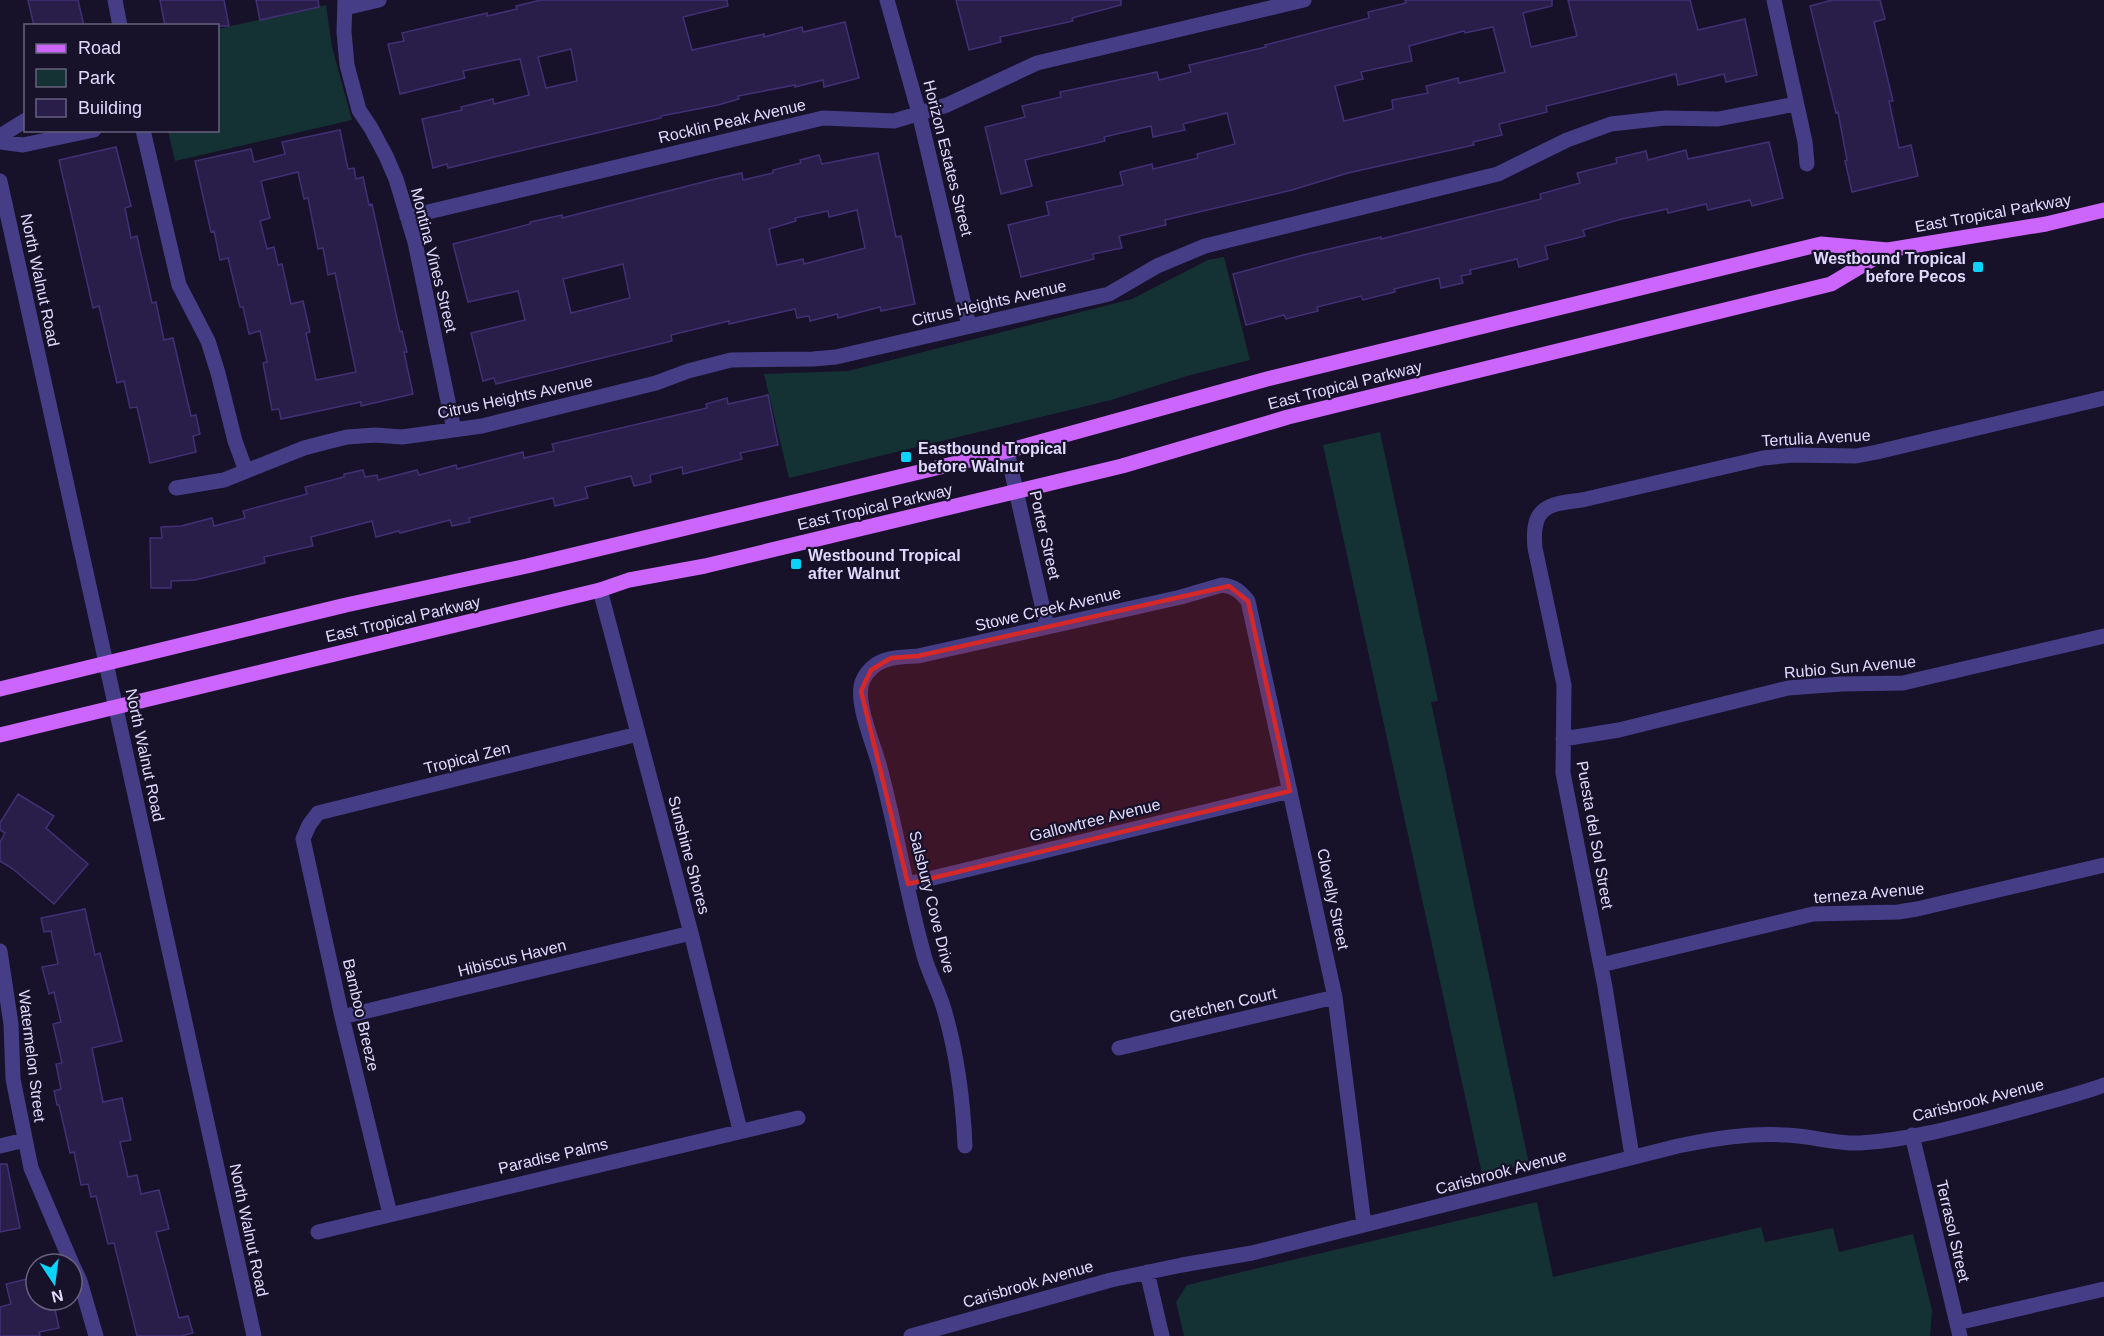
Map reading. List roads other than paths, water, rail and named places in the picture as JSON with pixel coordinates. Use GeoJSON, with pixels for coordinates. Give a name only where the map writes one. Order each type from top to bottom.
{"type":"FeatureCollection","features":[{"type":"Feature","properties":{"kind":"main road","name":"East Tropical Parkway"},"geometry":{"type":"LineString","coordinates":[[0,689],[1007,451],[1267,379],[1821,244],[1888,250],[2046,224],[2104,210]]}},
{"type":"Feature","properties":{"kind":"main road","name":"East Tropical Parkway"},"geometry":{"type":"LineString","coordinates":[[0,735],[600,590],[629,580],[705,566],[1016,492],[1162,455],[1288,417],[1831,284],[1888,250]]}},
{"type":"Feature","properties":{"kind":"street"},"geometry":{"type":"LineString","coordinates":[[115,0],[120,24]]}},
{"type":"Feature","properties":{"kind":"street"},"geometry":{"type":"LineString","coordinates":[[345,4],[379,0]]}},
{"type":"Feature","properties":{"kind":"street","name":"Horizon Estates Street"},"geometry":{"type":"LineString","coordinates":[[887,0],[919,113],[969,326]]}},
{"type":"Feature","properties":{"kind":"street","name":"Rocklin Peak Avenue"},"geometry":{"type":"LineString","coordinates":[[408,217],[823,118],[894,121],[962,98],[1037,63],[1250,6],[1304,0]]}},
{"type":"Feature","properties":{"kind":"street"},"geometry":{"type":"LineString","coordinates":[[1774,0],[1808,164]]}},
{"type":"Feature","properties":{"kind":"street","name":"Montina Vines Street"},"geometry":{"type":"LineString","coordinates":[[345,4],[344,32],[347,65],[359,110],[386,156],[408,217],[454,430]]}},
{"type":"Feature","properties":{"kind":"street","name":"Citrus Heights Avenue"},"geometry":{"type":"LineString","coordinates":[[176,488],[224,480],[304,448],[347,437],[375,435],[402,437],[482,426],[656,383],[688,371],[731,360],[836,357],[1109,294],[1157,266],[1205,246],[1498,174],[1567,140],[1611,124],[1665,118],[1718,119],[1797,104]]}},
{"type":"Feature","properties":{"kind":"street"},"geometry":{"type":"LineString","coordinates":[[0,136],[24,121]]}},
{"type":"Feature","properties":{"kind":"street"},"geometry":{"type":"LineString","coordinates":[[143,132],[176,276],[208,341],[235,441],[246,471]]}},
{"type":"Feature","properties":{"kind":"street"},"geometry":{"type":"LineString","coordinates":[[0,142],[23,145],[74,133]]}},
{"type":"Feature","properties":{"kind":"street","name":"North Walnut Road"},"geometry":{"type":"LineString","coordinates":[[0,182],[254,1336]]}},
{"type":"Feature","properties":{"kind":"street","name":"Tertulia Avenue"},"geometry":{"type":"LineString","coordinates":[[1537,520],[1542,512],[1552,504],[1582,500],[1763,458],[1794,455],[1856,456],[1877,453],[2104,398]]}},
{"type":"Feature","properties":{"kind":"street","name":"Porter Street"},"geometry":{"type":"LineString","coordinates":[[1007,451],[1047,627]]}},
{"type":"Feature","properties":{"kind":"street","name":"Puesta del Sol Street"},"geometry":{"type":"LineString","coordinates":[[1537,520],[1533,534],[1535,548],[1564,685],[1563,773],[1601,965],[1632,1156]]}},
{"type":"Feature","properties":{"kind":"street","name":"Stowe Creek Avenue"},"geometry":{"type":"LineString","coordinates":[[871,670],[879,662],[891,658],[918,656],[1181,597],[1222,585],[1236,589]]}},
{"type":"Feature","properties":{"kind":"street","name":"Clovelly Street"},"geometry":{"type":"LineString","coordinates":[[1236,589],[1248,601],[1335,997],[1364,1225]]}},
{"type":"Feature","properties":{"kind":"street","name":"Sunshine Shores"},"geometry":{"type":"LineString","coordinates":[[600,590],[691,933],[740,1130]]}},
{"type":"Feature","properties":{"kind":"street","name":"Rubio Sun Avenue"},"geometry":{"type":"LineString","coordinates":[[1563,739],[1619,730],[1788,688],[1810,685],[1903,683],[2104,636]]}},
{"type":"Feature","properties":{"kind":"street","name":"Salsbury Cove Drive"},"geometry":{"type":"LineString","coordinates":[[871,670],[862,680],[861,704],[880,767],[925,960],[943,1007],[958,1066],[965,1146]]}},
{"type":"Feature","properties":{"kind":"street","name":"Tropical Zen"},"geometry":{"type":"LineString","coordinates":[[309,825],[318,813],[638,734]]}},
{"type":"Feature","properties":{"kind":"street","name":"Gallowtree Avenue"},"geometry":{"type":"LineString","coordinates":[[908,884],[1290,791]]}},
{"type":"Feature","properties":{"kind":"street","name":"Bamboo Breeze"},"geometry":{"type":"LineString","coordinates":[[309,825],[303,839],[342,1017],[390,1214]]}},
{"type":"Feature","properties":{"kind":"street","name":"terneza Avenue"},"geometry":{"type":"LineString","coordinates":[[1601,965],[1813,914],[1898,912],[1917,909],[2104,865]]}},
{"type":"Feature","properties":{"kind":"street","name":"Hibiscus Haven"},"geometry":{"type":"LineString","coordinates":[[342,1017],[691,933]]}},
{"type":"Feature","properties":{"kind":"street","name":"Watermelon Street"},"geometry":{"type":"LineString","coordinates":[[0,951],[11,1024],[13,1079],[31,1168],[67,1252]]}},
{"type":"Feature","properties":{"kind":"street","name":"Gretchen Court"},"geometry":{"type":"LineString","coordinates":[[1119,1048],[1335,997]]}},
{"type":"Feature","properties":{"kind":"street","name":"Carisbrook Avenue"},"geometry":{"type":"LineString","coordinates":[[911,1336],[1060,1293],[1147,1272],[1252,1253],[1632,1156],[1697,1142],[1746,1134],[1790,1135],[1830,1142],[1860,1143],[1935,1131],[2078,1095],[2104,1085]]}},
{"type":"Feature","properties":{"kind":"street","name":"Paradise Palms"},"geometry":{"type":"LineString","coordinates":[[318,1232],[798,1118]]}},
{"type":"Feature","properties":{"kind":"street","name":"Terrasol Street"},"geometry":{"type":"LineString","coordinates":[[1912,1135],[1958,1329]]}},
{"type":"Feature","properties":{"kind":"street"},"geometry":{"type":"LineString","coordinates":[[0,1146],[25,1140]]}},
{"type":"Feature","properties":{"kind":"street"},"geometry":{"type":"LineString","coordinates":[[1147,1272],[1162,1336]]}},
{"type":"Feature","properties":{"kind":"street"},"geometry":{"type":"LineString","coordinates":[[1958,1329],[2104,1289]]}},
{"type":"Feature","properties":{"kind":"street","name":"Watermelon Street"},"geometry":{"type":"LineString","coordinates":[[84,1295],[96,1336]]}},
{"type":"Feature","properties":{"kind":"place","name":"Westbound Tropical before Pecos"},"geometry":{"type":"Point","coordinates":[1978,267]}},
{"type":"Feature","properties":{"kind":"place","name":"Eastbound Tropical before Walnut"},"geometry":{"type":"Point","coordinates":[906,457]}},
{"type":"Feature","properties":{"kind":"place","name":"Westbound Tropical after Walnut"},"geometry":{"type":"Point","coordinates":[796,564]}}]}
